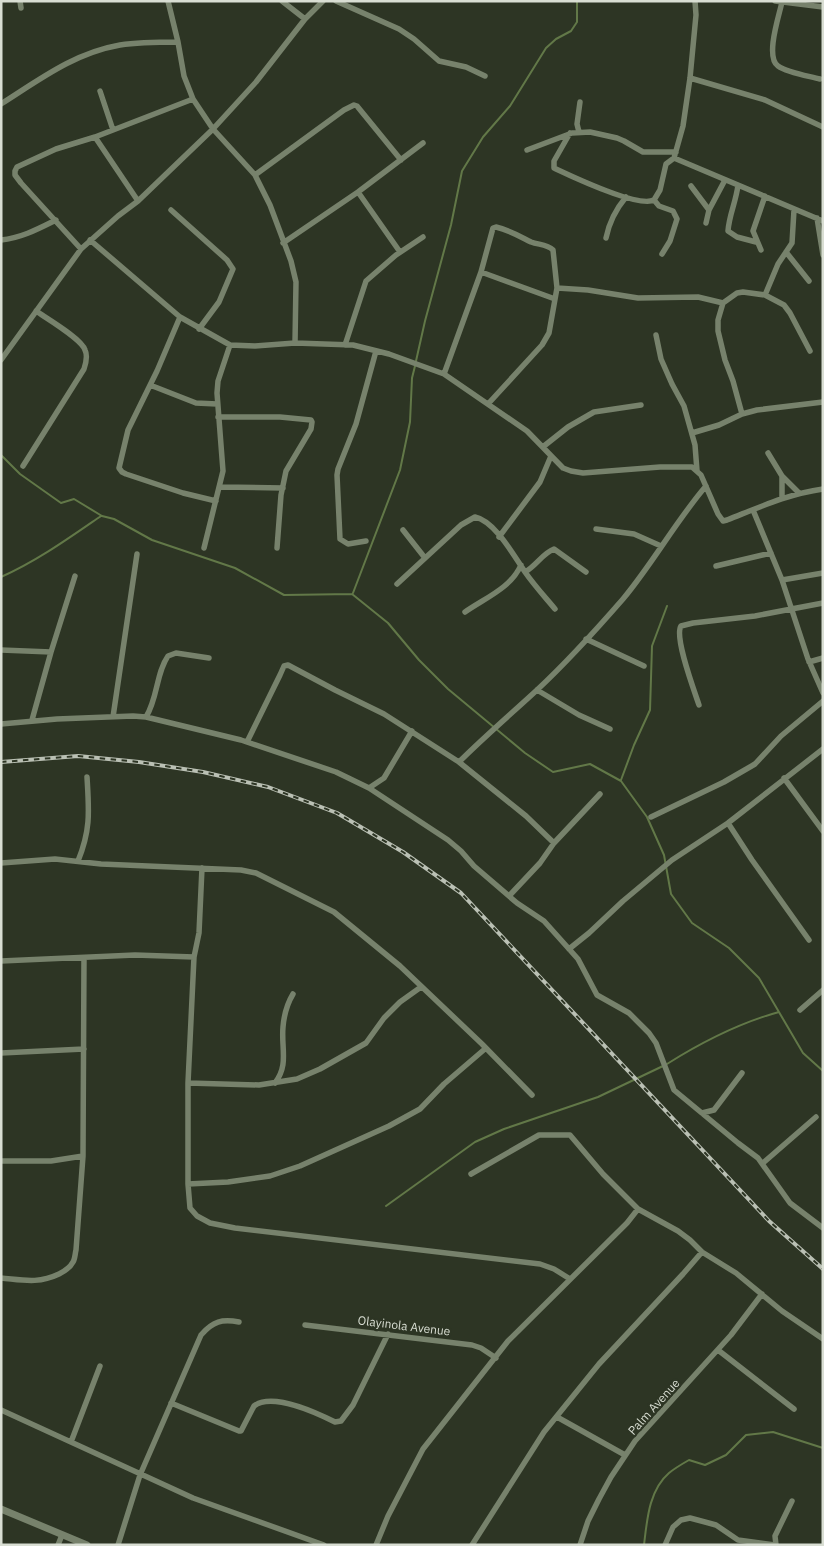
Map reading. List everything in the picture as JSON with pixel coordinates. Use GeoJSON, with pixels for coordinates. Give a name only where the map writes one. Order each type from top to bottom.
{"type":"FeatureCollection","features":[{"type":"Feature","properties":{"kind":"street"},"geometry":{"type":"LineString","coordinates":[[168,1],[184,76],[193,99],[213,130],[255,175],[270,205],[294,270],[296,282],[296,343]]}},
{"type":"Feature","properties":{"kind":"street"},"geometry":{"type":"LineString","coordinates":[[282,1],[305,19]]}},
{"type":"Feature","properties":{"kind":"street"},"geometry":{"type":"LineString","coordinates":[[1,360],[81,248],[138,201],[213,130],[256,82],[305,19],[323,1]]}},
{"type":"Feature","properties":{"kind":"street"},"geometry":{"type":"LineString","coordinates":[[336,1],[399,29],[414,39],[439,61],[466,67],[485,76]]}},
{"type":"Feature","properties":{"kind":"street"},"geometry":{"type":"LineString","coordinates":[[570,134],[554,161],[554,168],[582,181],[626,197],[646,202],[654,200],[660,190],[666,164],[675,155],[684,126],[690,78],[695,1]]}},
{"type":"Feature","properties":{"kind":"street"},"geometry":{"type":"LineString","coordinates":[[775,1],[823,7]]}},
{"type":"Feature","properties":{"kind":"street"},"geometry":{"type":"LineString","coordinates":[[782,2],[773,45],[774,61],[777,66],[784,69],[820,79]]}},
{"type":"Feature","properties":{"kind":"street"},"geometry":{"type":"LineString","coordinates":[[1,104],[45,75],[74,59],[93,52],[121,45],[178,42]]}},
{"type":"Feature","properties":{"kind":"street"},"geometry":{"type":"LineString","coordinates":[[690,78],[765,100],[823,127]]}},
{"type":"Feature","properties":{"kind":"street"},"geometry":{"type":"LineString","coordinates":[[100,92],[113,130]]}},
{"type":"Feature","properties":{"kind":"street"},"geometry":{"type":"LineString","coordinates":[[81,248],[21,182],[14,171],[18,167],[56,149],[95,137],[193,99]]}},
{"type":"Feature","properties":{"kind":"street"},"geometry":{"type":"LineString","coordinates":[[580,102],[577,124],[580,132]]}},
{"type":"Feature","properties":{"kind":"street"},"geometry":{"type":"LineString","coordinates":[[255,175],[344,110],[354,105],[357,106],[401,160]]}},
{"type":"Feature","properties":{"kind":"street"},"geometry":{"type":"LineString","coordinates":[[527,150],[570,134],[590,132],[624,141],[643,152],[675,155],[725,180],[820,220],[823,255]]}},
{"type":"Feature","properties":{"kind":"street"},"geometry":{"type":"LineString","coordinates":[[95,137],[138,201]]}},
{"type":"Feature","properties":{"kind":"street"},"geometry":{"type":"LineString","coordinates":[[283,243],[358,192],[423,143]]}},
{"type":"Feature","properties":{"kind":"street"},"geometry":{"type":"LineString","coordinates":[[706,223],[709,210],[725,180]]}},
{"type":"Feature","properties":{"kind":"street"},"geometry":{"type":"LineString","coordinates":[[738,185],[736,201],[729,218],[728,232],[756,242]]}},
{"type":"Feature","properties":{"kind":"street"},"geometry":{"type":"LineString","coordinates":[[690,186],[709,210]]}},
{"type":"Feature","properties":{"kind":"street"},"geometry":{"type":"LineString","coordinates":[[358,192],[400,252]]}},
{"type":"Feature","properties":{"kind":"street"},"geometry":{"type":"LineString","coordinates":[[761,250],[752,231],[765,196]]}},
{"type":"Feature","properties":{"kind":"street"},"geometry":{"type":"LineString","coordinates":[[606,238],[608,227],[619,205],[626,197]]}},
{"type":"Feature","properties":{"kind":"street"},"geometry":{"type":"LineString","coordinates":[[654,200],[659,206],[673,211],[676,216],[676,224],[670,241],[662,254]]}},
{"type":"Feature","properties":{"kind":"street"},"geometry":{"type":"LineString","coordinates":[[171,210],[227,260],[233,269],[219,302],[199,329]]}},
{"type":"Feature","properties":{"kind":"street"},"geometry":{"type":"LineString","coordinates":[[764,295],[778,264],[793,238],[794,210]]}},
{"type":"Feature","properties":{"kind":"street"},"geometry":{"type":"LineString","coordinates":[[1,240],[13,239],[56,220]]}},
{"type":"Feature","properties":{"kind":"street"},"geometry":{"type":"LineString","coordinates":[[444,374],[481,272],[494,228],[496,227],[531,242],[551,248],[553,250],[557,288],[549,333],[542,345],[488,404]]}},
{"type":"Feature","properties":{"kind":"street"},"geometry":{"type":"LineString","coordinates":[[344,345],[366,281],[400,252],[423,237]]}},
{"type":"Feature","properties":{"kind":"street"},"geometry":{"type":"LineString","coordinates":[[90,240],[180,317],[230,345],[255,346],[296,343],[353,345],[389,354],[444,374],[527,430],[563,468],[575,473],[680,466],[692,467],[701,475],[723,521],[782,498],[823,489]]}},
{"type":"Feature","properties":{"kind":"street"},"geometry":{"type":"LineString","coordinates":[[786,252],[809,281]]}},
{"type":"Feature","properties":{"kind":"street"},"geometry":{"type":"LineString","coordinates":[[481,272],[555,299]]}},
{"type":"Feature","properties":{"kind":"street"},"geometry":{"type":"LineString","coordinates":[[557,288],[588,290],[638,298],[698,297],[723,303]]}},
{"type":"Feature","properties":{"kind":"street"},"geometry":{"type":"LineString","coordinates":[[742,414],[718,331],[718,320],[723,303],[740,292],[764,295],[784,305],[790,312],[810,351]]}},
{"type":"Feature","properties":{"kind":"street"},"geometry":{"type":"LineString","coordinates":[[23,466],[84,369],[86,359],[85,349],[80,342],[36,311]]}},
{"type":"Feature","properties":{"kind":"street"},"geometry":{"type":"LineString","coordinates":[[180,317],[128,430],[119,468],[126,474],[173,490],[216,501]]}},
{"type":"Feature","properties":{"kind":"street"},"geometry":{"type":"LineString","coordinates":[[656,335],[661,359],[672,384],[682,400],[692,432],[697,472]]}},
{"type":"Feature","properties":{"kind":"street"},"geometry":{"type":"LineString","coordinates":[[204,548],[223,471],[217,404],[218,381],[230,345]]}},
{"type":"Feature","properties":{"kind":"street"},"geometry":{"type":"LineString","coordinates":[[366,541],[348,544],[340,539],[337,475],[356,424],[376,352]]}},
{"type":"Feature","properties":{"kind":"street"},"geometry":{"type":"LineString","coordinates":[[150,385],[196,403],[217,404]]}},
{"type":"Feature","properties":{"kind":"street"},"geometry":{"type":"LineString","coordinates":[[692,432],[719,425],[742,414],[757,410],[823,402]]}},
{"type":"Feature","properties":{"kind":"street"},"geometry":{"type":"LineString","coordinates":[[544,446],[568,427],[594,412],[641,405]]}},
{"type":"Feature","properties":{"kind":"street"},"geometry":{"type":"LineString","coordinates":[[218,416],[280,417],[303,419],[312,422],[311,429],[286,471],[282,488],[277,548]]}},
{"type":"Feature","properties":{"kind":"street"},"geometry":{"type":"LineString","coordinates":[[768,453],[782,476],[799,493]]}},
{"type":"Feature","properties":{"kind":"street"},"geometry":{"type":"LineString","coordinates":[[499,536],[540,482],[551,456]]}},
{"type":"Feature","properties":{"kind":"street"},"geometry":{"type":"LineString","coordinates":[[782,476],[782,498]]}},
{"type":"Feature","properties":{"kind":"street"},"geometry":{"type":"LineString","coordinates":[[459,762],[537,690],[625,597],[691,504],[706,486]]}},
{"type":"Feature","properties":{"kind":"street"},"geometry":{"type":"LineString","coordinates":[[220,487],[282,488]]}},
{"type":"Feature","properties":{"kind":"street"},"geometry":{"type":"LineString","coordinates":[[753,510],[782,580],[809,662],[823,693]]}},
{"type":"Feature","properties":{"kind":"street"},"geometry":{"type":"LineString","coordinates":[[397,584],[462,525],[475,517],[486,522],[499,536],[555,609]]}},
{"type":"Feature","properties":{"kind":"street"},"geometry":{"type":"LineString","coordinates":[[596,529],[634,534],[661,546]]}},
{"type":"Feature","properties":{"kind":"street"},"geometry":{"type":"LineString","coordinates":[[403,530],[425,558]]}},
{"type":"Feature","properties":{"kind":"street"},"geometry":{"type":"LineString","coordinates":[[525,572],[537,564],[550,550],[554,549],[586,572]]}},
{"type":"Feature","properties":{"kind":"street"},"geometry":{"type":"LineString","coordinates":[[716,566],[771,553]]}},
{"type":"Feature","properties":{"kind":"street"},"geometry":{"type":"LineString","coordinates":[[113,716],[137,554]]}},
{"type":"Feature","properties":{"kind":"street"},"geometry":{"type":"LineString","coordinates":[[465,612],[508,584],[521,565]]}},
{"type":"Feature","properties":{"kind":"street"},"geometry":{"type":"LineString","coordinates":[[782,580],[823,573]]}},
{"type":"Feature","properties":{"kind":"street"},"geometry":{"type":"LineString","coordinates":[[32,720],[75,576]]}},
{"type":"Feature","properties":{"kind":"street"},"geometry":{"type":"LineString","coordinates":[[699,705],[680,642],[679,629],[681,626],[684,624],[793,610],[823,603]]}},
{"type":"Feature","properties":{"kind":"street"},"geometry":{"type":"LineString","coordinates":[[586,639],[644,666]]}},
{"type":"Feature","properties":{"kind":"street"},"geometry":{"type":"LineString","coordinates":[[1,650],[51,652]]}},
{"type":"Feature","properties":{"kind":"street"},"geometry":{"type":"LineString","coordinates":[[146,717],[155,702],[168,656],[176,653],[209,658]]}},
{"type":"Feature","properties":{"kind":"street"},"geometry":{"type":"LineString","coordinates":[[809,662],[823,658]]}},
{"type":"Feature","properties":{"kind":"street"},"geometry":{"type":"LineString","coordinates":[[247,742],[284,666],[288,665],[384,714],[459,762],[526,816],[554,843]]}},
{"type":"Feature","properties":{"kind":"street"},"geometry":{"type":"LineString","coordinates":[[537,690],[579,715],[610,729]]}},
{"type":"Feature","properties":{"kind":"street"},"geometry":{"type":"LineString","coordinates":[[651,817],[724,782],[755,764],[781,736],[823,701]]}},
{"type":"Feature","properties":{"kind":"street"},"geometry":{"type":"LineString","coordinates":[[1,724],[32,720],[113,716],[146,717],[247,742],[336,772],[369,788],[448,840],[474,866],[509,896],[541,918],[578,959],[597,995],[629,1012],[649,1033],[656,1043],[674,1090],[763,1163],[790,1203],[823,1228]]}},
{"type":"Feature","properties":{"kind":"street"},"geometry":{"type":"LineString","coordinates":[[369,788],[384,778],[412,731]]}},
{"type":"Feature","properties":{"kind":"street"},"geometry":{"type":"LineString","coordinates":[[569,949],[672,860],[728,823],[823,749]]}},
{"type":"Feature","properties":{"kind":"street"},"geometry":{"type":"LineString","coordinates":[[78,861],[87,833],[89,808],[87,777]]}},
{"type":"Feature","properties":{"kind":"street"},"geometry":{"type":"LineString","coordinates":[[784,778],[823,831]]}},
{"type":"Feature","properties":{"kind":"street"},"geometry":{"type":"LineString","coordinates":[[509,896],[540,863],[554,843],[600,794]]}},
{"type":"Feature","properties":{"kind":"street"},"geometry":{"type":"LineString","coordinates":[[728,823],[809,940]]}},
{"type":"Feature","properties":{"kind":"street"},"geometry":{"type":"LineString","coordinates":[[1,863],[55,859],[101,864],[241,870],[256,873],[334,912],[400,966],[532,1095]]}},
{"type":"Feature","properties":{"kind":"street"},"geometry":{"type":"LineString","coordinates":[[202,868],[200,933],[194,957],[188,1083],[188,1184],[190,1208],[197,1216],[210,1223],[235,1228],[540,1264],[554,1269],[570,1279]]}},
{"type":"Feature","properties":{"kind":"street"},"geometry":{"type":"LineString","coordinates":[[1,961],[135,955],[194,957]]}},
{"type":"Feature","properties":{"kind":"street"},"geometry":{"type":"LineString","coordinates":[[1,1278],[33,1282],[41,1281],[68,1270],[74,1262],[83,1156],[84,958]]}},
{"type":"Feature","properties":{"kind":"street"},"geometry":{"type":"LineString","coordinates":[[188,1083],[238,1085],[275,1083],[305,1076],[366,1044],[384,1018],[400,1002],[421,987]]}},
{"type":"Feature","properties":{"kind":"street"},"geometry":{"type":"LineString","coordinates":[[800,1010],[823,990]]}},
{"type":"Feature","properties":{"kind":"street"},"geometry":{"type":"LineString","coordinates":[[275,1083],[283,1072],[283,1027],[285,1014],[293,994]]}},
{"type":"Feature","properties":{"kind":"street"},"geometry":{"type":"LineString","coordinates":[[188,1184],[246,1180],[270,1176],[300,1166],[388,1126],[420,1109],[444,1084],[486,1048]]}},
{"type":"Feature","properties":{"kind":"street"},"geometry":{"type":"LineString","coordinates":[[1,1053],[84,1049]]}},
{"type":"Feature","properties":{"kind":"street"},"geometry":{"type":"LineString","coordinates":[[702,1113],[714,1110],[742,1073]]}},
{"type":"Feature","properties":{"kind":"street"},"geometry":{"type":"LineString","coordinates":[[763,1163],[816,1117]]}},
{"type":"Feature","properties":{"kind":"street"},"geometry":{"type":"LineString","coordinates":[[471,1174],[538,1135],[570,1135],[603,1174],[638,1209],[678,1231],[702,1252],[727,1266],[782,1311],[823,1339]]}},
{"type":"Feature","properties":{"kind":"street"},"geometry":{"type":"LineString","coordinates":[[1,1161],[51,1161],[83,1156]]}},
{"type":"Feature","properties":{"kind":"street"},"geometry":{"type":"LineString","coordinates":[[376,1545],[388,1516],[423,1449],[520,1328],[627,1223],[638,1209]]}},
{"type":"Feature","properties":{"kind":"street"},"geometry":{"type":"LineString","coordinates":[[472,1545],[544,1432],[599,1364],[684,1274],[702,1252]]}},
{"type":"Feature","properties":{"kind":"street","name":"Palm Avenue"},"geometry":{"type":"LineString","coordinates":[[580,1545],[599,1499],[625,1456],[636,1441],[718,1350],[762,1294]]}},
{"type":"Feature","properties":{"kind":"street"},"geometry":{"type":"LineString","coordinates":[[118,1545],[140,1475],[201,1335],[214,1323],[227,1320],[239,1322]]}},
{"type":"Feature","properties":{"kind":"street","name":"Olayinola Avenue"},"geometry":{"type":"LineString","coordinates":[[305,1325],[472,1345],[481,1348],[496,1358]]}},
{"type":"Feature","properties":{"kind":"street"},"geometry":{"type":"LineString","coordinates":[[171,1403],[237,1431],[241,1431],[245,1426],[254,1406],[263,1402],[290,1404],[335,1422],[341,1421],[353,1405],[388,1334]]}},
{"type":"Feature","properties":{"kind":"street"},"geometry":{"type":"LineString","coordinates":[[718,1350],[794,1409]]}},
{"type":"Feature","properties":{"kind":"street"},"geometry":{"type":"LineString","coordinates":[[71,1442],[100,1366]]}},
{"type":"Feature","properties":{"kind":"street"},"geometry":{"type":"LineString","coordinates":[[1,1410],[193,1498],[324,1545]]}},
{"type":"Feature","properties":{"kind":"street"},"geometry":{"type":"LineString","coordinates":[[557,1417],[625,1456]]}},
{"type":"Feature","properties":{"kind":"street"},"geometry":{"type":"LineString","coordinates":[[666,1545],[673,1528],[680,1520],[690,1518],[716,1526],[738,1540],[775,1545],[775,1536],[792,1501]]}},
{"type":"Feature","properties":{"kind":"street"},"geometry":{"type":"LineString","coordinates":[[1,1509],[87,1545]]}},
{"type":"Feature","properties":{"kind":"street"},"geometry":{"type":"LineString","coordinates":[[58,1545],[62,1535]]}},
{"type":"Feature","properties":{"kind":"waterway"},"geometry":{"type":"LineString","coordinates":[[416,361],[451,225],[462,171],[483,137],[510,106],[546,48],[556,39],[571,31],[577,22],[577,1]]}},
{"type":"Feature","properties":{"kind":"waterway"},"geometry":{"type":"LineString","coordinates":[[353,593],[400,470],[410,422],[412,378],[415,366]]}},
{"type":"Feature","properties":{"kind":"waterway"},"geometry":{"type":"LineString","coordinates":[[1,455],[20,474],[61,503],[74,499],[102,516],[114,519],[152,540],[235,568],[284,595],[352,594],[388,623],[419,660],[448,689],[525,753],[553,772],[590,764],[621,781],[647,817],[664,855],[671,894],[692,923],[729,948],[759,978],[803,1053],[823,1071]]}},
{"type":"Feature","properties":{"kind":"waterway"},"geometry":{"type":"LineString","coordinates":[[1,577],[65,541],[101,516]]}},
{"type":"Feature","properties":{"kind":"waterway"},"geometry":{"type":"LineString","coordinates":[[621,780],[650,710],[652,646],[667,606]]}},
{"type":"Feature","properties":{"kind":"waterway"},"geometry":{"type":"LineString","coordinates":[[667,1064],[721,1034],[779,1012]]}},
{"type":"Feature","properties":{"kind":"waterway"},"geometry":{"type":"LineString","coordinates":[[386,1206],[475,1142],[504,1129],[598,1097],[663,1066]]}},
{"type":"Feature","properties":{"kind":"waterway"},"geometry":{"type":"LineString","coordinates":[[644,1545],[650,1506],[657,1488],[669,1473],[689,1460],[705,1465],[726,1455],[746,1435],[773,1432],[823,1448]]}},
{"type":"Feature","properties":{"kind":"railway"},"geometry":{"type":"LineString","coordinates":[[1,762],[78,756],[139,762],[203,772],[268,787],[337,813],[403,852],[461,893],[769,1221],[823,1269]]}}]}
